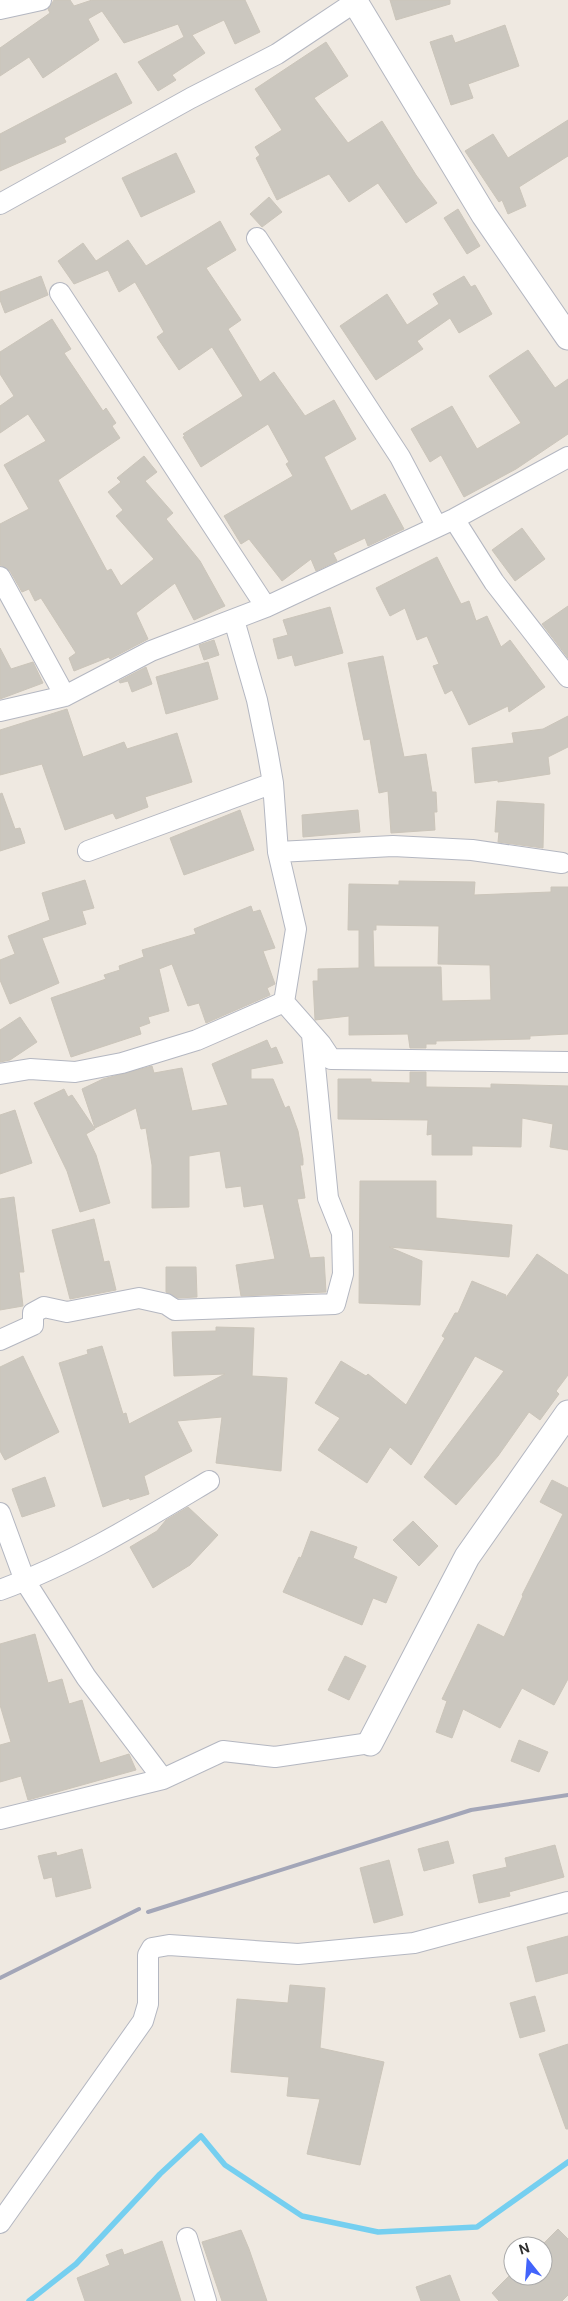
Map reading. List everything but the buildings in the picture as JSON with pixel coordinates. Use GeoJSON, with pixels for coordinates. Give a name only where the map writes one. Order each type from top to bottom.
{"type":"FeatureCollection","features":[{"type":"Feature","properties":{"kind":"street"},"geometry":{"type":"LineString","coordinates":[[0,9],[41,0]]}},
{"type":"Feature","properties":{"kind":"street"},"geometry":{"type":"LineString","coordinates":[[0,204],[191,98],[277,54],[354,1],[484,215],[564,324]]}},
{"type":"Feature","properties":{"kind":"street"},"geometry":{"type":"LineString","coordinates":[[257,238],[400,457],[446,523],[564,667]]}},
{"type":"Feature","properties":{"kind":"street"},"geometry":{"type":"LineString","coordinates":[[60,293],[266,607]]}},
{"type":"Feature","properties":{"kind":"street"},"geometry":{"type":"LineString","coordinates":[[0,711],[65,696],[151,651],[266,607],[446,523],[568,457]]}},
{"type":"Feature","properties":{"kind":"street"},"geometry":{"type":"LineString","coordinates":[[0,577],[65,696]]}},
{"type":"Feature","properties":{"kind":"street"},"geometry":{"type":"LineString","coordinates":[[234,620],[257,700],[273,783],[278,852],[296,928],[284,1002],[331,1059],[568,1062]]}},
{"type":"Feature","properties":{"kind":"street"},"geometry":{"type":"LineString","coordinates":[[88,851],[273,783]]}},
{"type":"Feature","properties":{"kind":"street"},"geometry":{"type":"LineString","coordinates":[[278,852],[393,846],[472,850],[562,863]]}},
{"type":"Feature","properties":{"kind":"street"},"geometry":{"type":"LineString","coordinates":[[0,1074],[30,1069],[75,1072],[122,1062],[198,1040],[284,1002]]}},
{"type":"Feature","properties":{"kind":"street"},"geometry":{"type":"LineString","coordinates":[[0,1340],[32,1325],[34,1312],[44,1306],[67,1312],[138,1298],[166,1304],[175,1310],[335,1304],[343,1274],[342,1233],[328,1198],[312,1035]]}},
{"type":"Feature","properties":{"kind":"street"},"geometry":{"type":"LineString","coordinates":[[0,1819],[163,1779],[223,1750],[275,1757],[370,1743],[467,1557],[568,1413]]}},
{"type":"Feature","properties":{"kind":"street"},"geometry":{"type":"LineString","coordinates":[[0,1590],[25,1581],[111,1539],[209,1481]]}},
{"type":"Feature","properties":{"kind":"street"},"geometry":{"type":"LineString","coordinates":[[0,1513],[25,1581],[86,1677],[163,1779]]}},
{"type":"Feature","properties":{"kind":"street"},"geometry":{"type":"LineString","coordinates":[[0,2223],[143,2021],[148,2004],[148,1956],[152,1948],[170,1944],[298,1954],[414,1943],[568,1902]]}},
{"type":"Feature","properties":{"kind":"street"},"geometry":{"type":"LineString","coordinates":[[187,2238],[206,2301]]}},
{"type":"Feature","properties":{"kind":"waterway"},"geometry":{"type":"LineString","coordinates":[[29,2301],[76,2264],[160,2174],[201,2136],[225,2165],[302,2216],[378,2232],[477,2227],[568,2162]]}},
{"type":"Feature","properties":{"kind":"railway"},"geometry":{"type":"LineString","coordinates":[[148,1912],[471,1810],[568,1795]]}},
{"type":"Feature","properties":{"kind":"railway"},"geometry":{"type":"LineString","coordinates":[[0,1978],[139,1909]]}}]}
